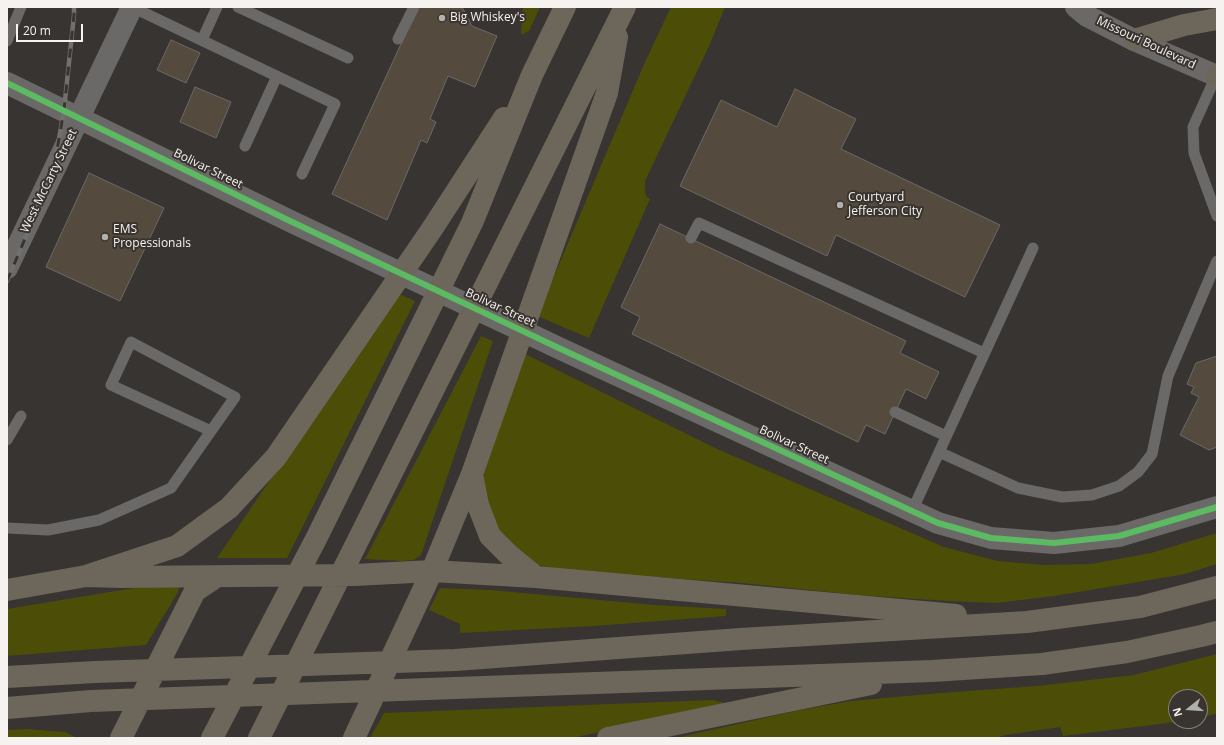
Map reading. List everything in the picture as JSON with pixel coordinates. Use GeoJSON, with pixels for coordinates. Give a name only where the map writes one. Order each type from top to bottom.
{"type":"FeatureCollection","features":[{"type":"Feature","properties":{"kind":"highway"},"geometry":{"type":"LineString","coordinates":[[212,738],[316,539],[472,223],[532,75],[565,7]]}},
{"type":"Feature","properties":{"kind":"highway"},"geometry":{"type":"LineString","coordinates":[[354,738],[432,571],[472,474],[607,93],[623,10]]}},
{"type":"Feature","properties":{"kind":"highway"},"geometry":{"type":"LineString","coordinates":[[259,738],[623,10]]}},
{"type":"Feature","properties":{"kind":"highway"},"geometry":{"type":"LineString","coordinates":[[1134,40],[1184,25],[1217,19]]}},
{"type":"Feature","properties":{"kind":"highway"},"geometry":{"type":"LineString","coordinates":[[7,590],[86,576],[176,546],[230,508],[276,457],[427,236],[532,75]]}},
{"type":"Feature","properties":{"kind":"highway"},"geometry":{"type":"LineString","coordinates":[[472,474],[478,505],[490,536],[508,555],[536,577]]}},
{"type":"Feature","properties":{"kind":"highway"},"geometry":{"type":"LineString","coordinates":[[86,576],[227,577],[355,575],[432,571],[536,577],[1027,622]]}},
{"type":"Feature","properties":{"kind":"highway"},"geometry":{"type":"LineString","coordinates":[[121,738],[195,591],[227,577]]}},
{"type":"Feature","properties":{"kind":"highway"},"geometry":{"type":"LineString","coordinates":[[7,677],[96,672],[455,660],[741,639],[1027,622],[1140,607],[1217,587]]}},
{"type":"Feature","properties":{"kind":"highway"},"geometry":{"type":"LineString","coordinates":[[7,708],[91,701],[932,671],[1042,664],[1127,652],[1217,632]]}},
{"type":"Feature","properties":{"kind":"highway"},"geometry":{"type":"LineString","coordinates":[[608,738],[932,671]]}},
{"type":"Feature","properties":{"kind":"street","name":"West McCarty Street"},"geometry":{"type":"LineString","coordinates":[[7,268],[132,7]]}},
{"type":"Feature","properties":{"kind":"street","name":"Missouri Boulevard"},"geometry":{"type":"LineString","coordinates":[[1076,7],[1087,16],[1134,40],[1217,76]]}},
{"type":"Feature","properties":{"kind":"street","name":"Bolivar Street"},"geometry":{"type":"LineString","coordinates":[[7,83],[290,222],[938,523],[991,538],[1054,543],[1119,536],[1217,507]]}},
{"type":"Feature","properties":{"kind":"lane"},"geometry":{"type":"LineString","coordinates":[[7,41],[21,7]]}},
{"type":"Feature","properties":{"kind":"lane"},"geometry":{"type":"LineString","coordinates":[[132,7],[334,104],[302,174]]}},
{"type":"Feature","properties":{"kind":"lane"},"geometry":{"type":"LineString","coordinates":[[202,40],[217,7]]}},
{"type":"Feature","properties":{"kind":"lane"},"geometry":{"type":"LineString","coordinates":[[238,7],[348,58]]}},
{"type":"Feature","properties":{"kind":"lane"},"geometry":{"type":"LineString","coordinates":[[398,39],[414,7]]}},
{"type":"Feature","properties":{"kind":"lane"},"geometry":{"type":"LineString","coordinates":[[245,146],[276,76]]}},
{"type":"Feature","properties":{"kind":"lane"},"geometry":{"type":"LineString","coordinates":[[1217,76],[1193,127],[1194,153],[1217,216]]}},
{"type":"Feature","properties":{"kind":"lane"},"geometry":{"type":"LineString","coordinates":[[691,238],[699,223],[984,353]]}},
{"type":"Feature","properties":{"kind":"lane"},"geometry":{"type":"LineString","coordinates":[[912,511],[1033,248]]}},
{"type":"Feature","properties":{"kind":"lane"},"geometry":{"type":"LineString","coordinates":[[939,452],[1018,488],[1062,497],[1092,495],[1119,486],[1138,472],[1152,454],[1168,376],[1217,261]]}},
{"type":"Feature","properties":{"kind":"lane"},"geometry":{"type":"LineString","coordinates":[[7,528],[48,530],[99,520],[171,488],[235,397],[131,342],[111,385],[211,431]]}},
{"type":"Feature","properties":{"kind":"lane"},"geometry":{"type":"LineString","coordinates":[[895,412],[946,436]]}},
{"type":"Feature","properties":{"kind":"lane"},"geometry":{"type":"LineString","coordinates":[[7,440],[21,416]]}},
{"type":"Feature","properties":{"kind":"shaded area"},"geometry":{"type":"Polygon","coordinates":[[[523,7],[540,7],[529,31],[521,35],[523,7]]]}},
{"type":"Feature","properties":{"kind":"shaded area"},"geometry":{"type":"Polygon","coordinates":[[[671,7],[725,7],[710,44],[645,181],[646,196],[650,199],[589,338],[537,316],[645,62],[671,7]]]}},
{"type":"Feature","properties":{"kind":"shaded area"},"geometry":{"type":"Polygon","coordinates":[[[397,293],[415,301],[287,558],[217,558],[397,293]]]}},
{"type":"Feature","properties":{"kind":"shaded area"},"geometry":{"type":"Polygon","coordinates":[[[481,336],[493,341],[421,555],[414,560],[402,561],[365,559],[481,336]]]}},
{"type":"Feature","properties":{"kind":"shaded area"},"geometry":{"type":"Polygon","coordinates":[[[523,353],[715,448],[944,547],[998,561],[1044,565],[1091,564],[1151,553],[1217,533],[1217,564],[1185,574],[1054,596],[996,603],[858,595],[742,583],[577,572],[532,564],[497,532],[482,491],[484,472],[523,353]]]}},
{"type":"Feature","properties":{"kind":"shaded area"},"geometry":{"type":"Polygon","coordinates":[[[180,584],[178,592],[146,645],[7,656],[7,609],[134,588],[180,584]]]}},
{"type":"Feature","properties":{"kind":"shaded area"},"geometry":{"type":"Polygon","coordinates":[[[440,588],[490,590],[655,605],[726,609],[726,616],[594,626],[460,633],[460,624],[429,610],[440,588]]]}},
{"type":"Feature","properties":{"kind":"shaded area"},"geometry":{"type":"Polygon","coordinates":[[[1217,654],[1217,714],[1208,716],[1208,689],[1168,689],[1168,723],[1063,736],[1060,727],[1006,735],[996,738],[676,738],[795,711],[851,701],[1037,686],[1134,675],[1217,654]]]}},
{"type":"Feature","properties":{"kind":"shaded area"},"geometry":{"type":"Polygon","coordinates":[[[713,700],[728,704],[572,738],[370,738],[384,713],[713,700]]]}},
{"type":"Feature","properties":{"kind":"shaded area"},"geometry":{"type":"Polygon","coordinates":[[[26,729],[65,732],[77,738],[7,738],[7,730],[26,729]]]}},
{"type":"Feature","properties":{"kind":"building"},"geometry":{"type":"Polygon","coordinates":[[[418,7],[462,7],[472,26],[497,36],[475,87],[448,76],[430,119],[436,122],[427,143],[421,140],[387,220],[332,194],[418,7]]]}},
{"type":"Feature","properties":{"kind":"building"},"geometry":{"type":"Polygon","coordinates":[[[171,40],[200,53],[186,83],[157,70],[171,40]]]}},
{"type":"Feature","properties":{"kind":"building"},"geometry":{"type":"Polygon","coordinates":[[[195,87],[231,102],[216,138],[180,122],[195,87]]]}},
{"type":"Feature","properties":{"kind":"building","name":"Courtyard Jefferson City"},"geometry":{"type":"Polygon","coordinates":[[[795,89],[856,119],[841,149],[1000,225],[965,297],[836,235],[827,256],[680,186],[721,100],[777,127],[795,89]]]}},
{"type":"Feature","properties":{"kind":"building","name":"EMS Propessionals"},"geometry":{"type":"Polygon","coordinates":[[[89,173],[164,208],[120,301],[46,267],[89,173]]]}},
{"type":"Feature","properties":{"kind":"building"},"geometry":{"type":"Polygon","coordinates":[[[660,224],[906,341],[900,353],[939,372],[926,399],[906,389],[885,434],[866,425],[858,442],[632,334],[640,317],[621,307],[660,224]]]}},
{"type":"Feature","properties":{"kind":"building"},"geometry":{"type":"Polygon","coordinates":[[[1217,356],[1217,447],[1209,450],[1180,435],[1199,397],[1191,393],[1194,387],[1187,384],[1196,363],[1217,356]]]}},
{"type":"Feature","properties":{"kind":"railway"},"geometry":{"type":"LineString","coordinates":[[7,281],[53,173],[64,110],[74,7]]}},
{"type":"Feature","properties":{"kind":"cycle path"},"geometry":{"type":"LineString","coordinates":[[7,83],[290,221],[563,350],[938,523],[991,538],[1054,543],[1119,536],[1217,507]]}},
{"type":"Feature","properties":{"kind":"place","name":"Big Whiskey's"},"geometry":{"type":"Point","coordinates":[442,18]}},
{"type":"Feature","properties":{"kind":"place","name":"Courtyard Jefferson City"},"geometry":{"type":"Point","coordinates":[840,205]}},
{"type":"Feature","properties":{"kind":"place","name":"EMS Propessionals"},"geometry":{"type":"Point","coordinates":[105,237]}}]}
